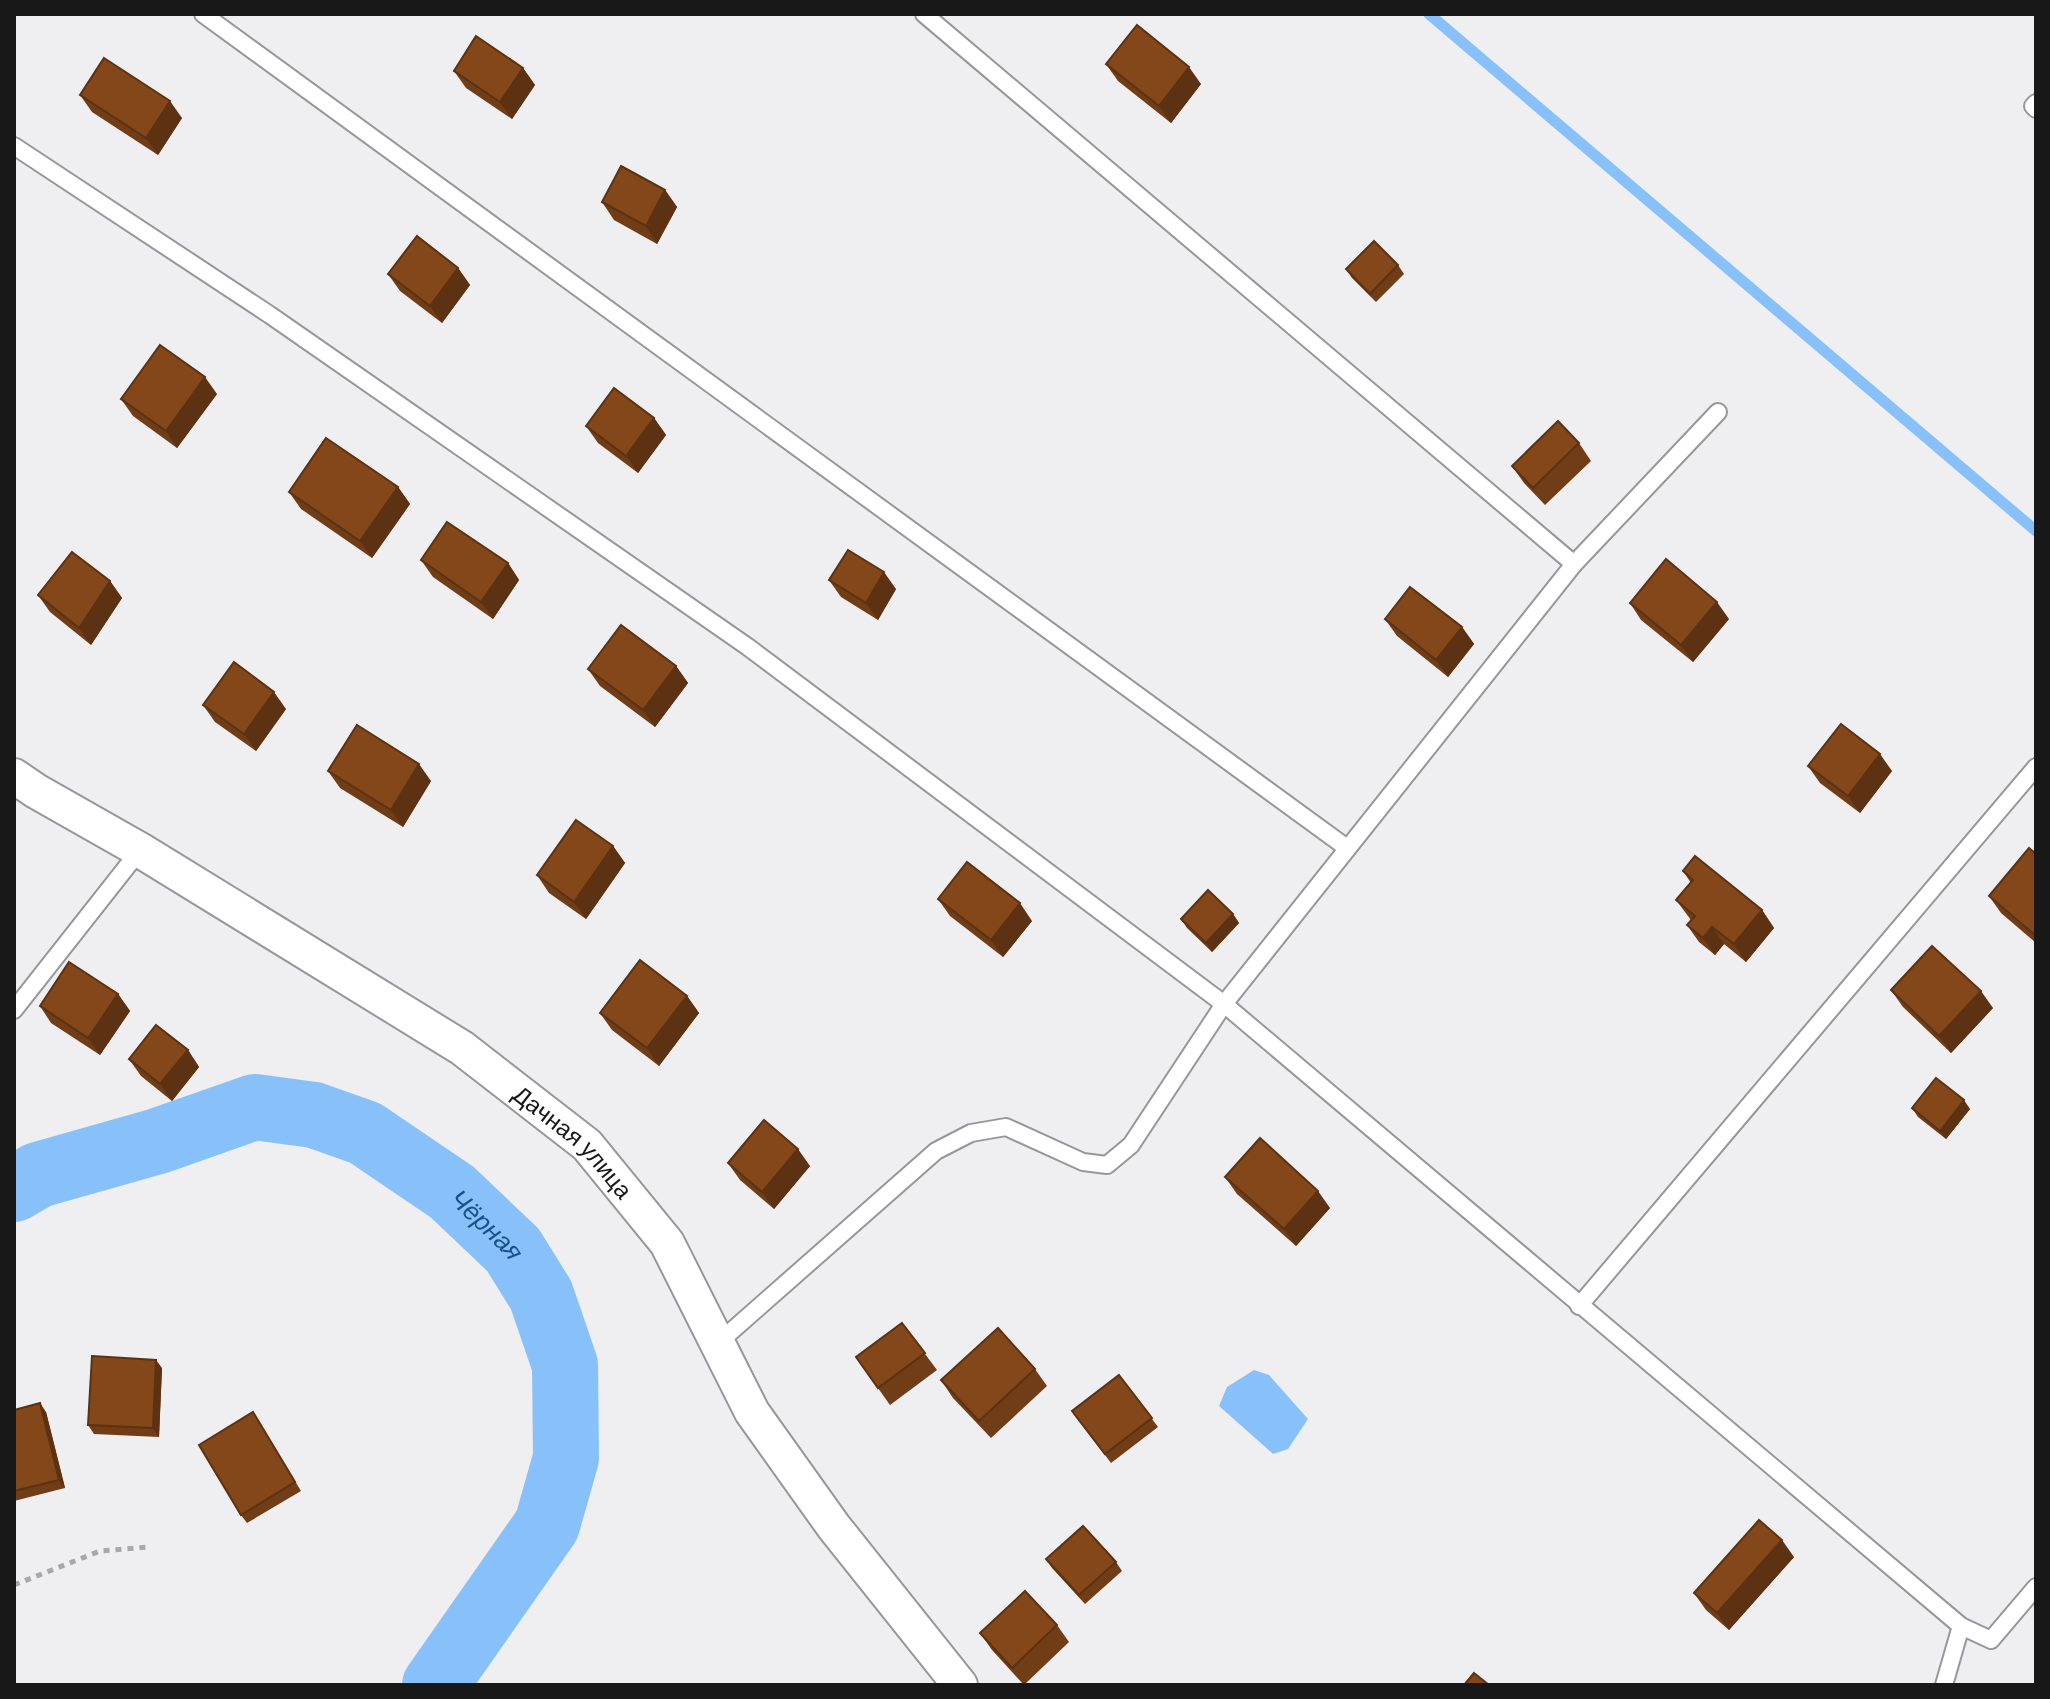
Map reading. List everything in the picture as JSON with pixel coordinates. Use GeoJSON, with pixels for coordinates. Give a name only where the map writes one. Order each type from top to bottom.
{"type":"FeatureCollection","features":[{"type":"Feature","properties":{"kind":"street","name":"Дачная улица"},"geometry":{"type":"LineString","coordinates":[[14,776],[462,1048],[587,1145],[667,1243],[752,1412],[834,1527],[960,1685]]}},
{"type":"Feature","properties":{"kind":"lane"},"geometry":{"type":"LineString","coordinates":[[203,14],[1347,848]]}},
{"type":"Feature","properties":{"kind":"lane"},"geometry":{"type":"LineString","coordinates":[[924,14],[1574,564]]}},
{"type":"Feature","properties":{"kind":"lane"},"geometry":{"type":"LineString","coordinates":[[14,146],[270,315],[748,647],[1224,1004],[1961,1626],[1991,1640],[2036,1587]]}},
{"type":"Feature","properties":{"kind":"lane"},"geometry":{"type":"LineString","coordinates":[[718,1343],[936,1151],[971,1133],[1006,1127],[1083,1162],[1107,1165],[1131,1145],[1224,1004],[1574,564],[1718,412]]}},
{"type":"Feature","properties":{"kind":"lane"},"geometry":{"type":"LineString","coordinates":[[1579,1306],[2036,767]]}},
{"type":"Feature","properties":{"kind":"lane"},"geometry":{"type":"LineString","coordinates":[[14,1010],[140,850]]}},
{"type":"Feature","properties":{"kind":"lane"},"geometry":{"type":"LineString","coordinates":[[1944,1685],[1961,1626]]}},
{"type":"Feature","properties":{"kind":"path"},"geometry":{"type":"LineString","coordinates":[[14,1585],[100,1551],[149,1547]]}},
{"type":"Feature","properties":{"kind":"water"},"geometry":{"type":"Polygon","coordinates":[[[1254,1370],[1269,1375],[1308,1419],[1288,1449],[1273,1454],[1219,1406],[1227,1387],[1254,1370]]]}},
{"type":"Feature","properties":{"kind":"building"},"geometry":{"type":"Polygon","coordinates":[[[1137,25],[1189,67],[1159,106],[1106,64],[1137,25]]]}},
{"type":"Feature","properties":{"kind":"building"},"geometry":{"type":"Polygon","coordinates":[[[476,36],[523,68],[500,102],[454,71],[476,36]]]}},
{"type":"Feature","properties":{"kind":"building"},"geometry":{"type":"Polygon","coordinates":[[[104,58],[170,101],[146,138],[80,95],[104,58]]]}},
{"type":"Feature","properties":{"kind":"building"},"geometry":{"type":"Polygon","coordinates":[[[621,166],[665,190],[646,226],[602,202],[621,166]]]}},
{"type":"Feature","properties":{"kind":"building"},"geometry":{"type":"Polygon","coordinates":[[[417,236],[458,268],[430,306],[388,274],[417,236]]]}},
{"type":"Feature","properties":{"kind":"building"},"geometry":{"type":"Polygon","coordinates":[[[1374,241],[1398,265],[1370,294],[1346,269],[1374,241]]]}},
{"type":"Feature","properties":{"kind":"building"},"geometry":{"type":"Polygon","coordinates":[[[160,345],[205,377],[166,431],[121,399],[160,345]]]}},
{"type":"Feature","properties":{"kind":"building"},"geometry":{"type":"Polygon","coordinates":[[[614,388],[654,418],[626,456],[586,426],[614,388]]]}},
{"type":"Feature","properties":{"kind":"building"},"geometry":{"type":"Polygon","coordinates":[[[1558,421],[1579,443],[1533,488],[1512,466],[1558,421]]]}},
{"type":"Feature","properties":{"kind":"building"},"geometry":{"type":"Polygon","coordinates":[[[326,438],[398,487],[360,541],[289,492],[326,438]]]}},
{"type":"Feature","properties":{"kind":"building"},"geometry":{"type":"Polygon","coordinates":[[[447,522],[508,563],[481,602],[421,560],[447,522]]]}},
{"type":"Feature","properties":{"kind":"building"},"geometry":{"type":"Polygon","coordinates":[[[848,550],[884,572],[866,603],[829,580],[848,550]]]}},
{"type":"Feature","properties":{"kind":"building"},"geometry":{"type":"Polygon","coordinates":[[[72,552],[110,581],[79,628],[38,595],[72,552]]]}},
{"type":"Feature","properties":{"kind":"building"},"geometry":{"type":"Polygon","coordinates":[[[1666,559],[1717,602],[1681,645],[1630,603],[1666,559]]]}},
{"type":"Feature","properties":{"kind":"building"},"geometry":{"type":"Polygon","coordinates":[[[1410,587],[1462,627],[1436,660],[1385,619],[1410,587]]]}},
{"type":"Feature","properties":{"kind":"building"},"geometry":{"type":"Polygon","coordinates":[[[621,625],[676,666],[643,710],[588,669],[621,625]]]}},
{"type":"Feature","properties":{"kind":"building"},"geometry":{"type":"Polygon","coordinates":[[[234,662],[274,692],[244,734],[203,705],[234,662]]]}},
{"type":"Feature","properties":{"kind":"building"},"geometry":{"type":"Polygon","coordinates":[[[1841,724],[1880,754],[1848,796],[1808,766],[1841,724]]]}},
{"type":"Feature","properties":{"kind":"building"},"geometry":{"type":"Polygon","coordinates":[[[357,725],[419,764],[391,810],[328,771],[357,725]]]}},
{"type":"Feature","properties":{"kind":"building"},"geometry":{"type":"Polygon","coordinates":[[[576,820],[613,846],[574,902],[537,875],[576,820]]]}},
{"type":"Feature","properties":{"kind":"building"},"geometry":{"type":"Polygon","coordinates":[[[2029,848],[2036,854],[2036,936],[1989,896],[2029,848]]]}},
{"type":"Feature","properties":{"kind":"building"},"geometry":{"type":"Polygon","coordinates":[[[1695,856],[1762,910],[1734,944],[1712,927],[1703,938],[1687,925],[1695,916],[1676,900],[1693,880],[1683,871],[1695,856]]]}},
{"type":"Feature","properties":{"kind":"building"},"geometry":{"type":"Polygon","coordinates":[[[967,862],[1020,903],[991,940],[938,899],[967,862]]]}},
{"type":"Feature","properties":{"kind":"building"},"geometry":{"type":"Polygon","coordinates":[[[1208,890],[1233,914],[1206,943],[1181,919],[1208,890]]]}},
{"type":"Feature","properties":{"kind":"building"},"geometry":{"type":"Polygon","coordinates":[[[1932,946],[1981,991],[1939,1036],[1891,990],[1932,946]]]}},
{"type":"Feature","properties":{"kind":"building"},"geometry":{"type":"Polygon","coordinates":[[[640,960],[687,996],[647,1048],[600,1013],[640,960]]]}},
{"type":"Feature","properties":{"kind":"building"},"geometry":{"type":"Polygon","coordinates":[[[69,962],[118,994],[88,1038],[40,1006],[69,962]]]}},
{"type":"Feature","properties":{"kind":"building"},"geometry":{"type":"Polygon","coordinates":[[[156,1025],[188,1050],[160,1084],[129,1059],[156,1025]]]}},
{"type":"Feature","properties":{"kind":"building"},"geometry":{"type":"Polygon","coordinates":[[[1936,1078],[1964,1100],[1940,1131],[1912,1108],[1936,1078]]]}},
{"type":"Feature","properties":{"kind":"building"},"geometry":{"type":"Polygon","coordinates":[[[764,1120],[798,1149],[762,1192],[728,1163],[764,1120]]]}},
{"type":"Feature","properties":{"kind":"building"},"geometry":{"type":"Polygon","coordinates":[[[1260,1138],[1318,1191],[1284,1229],[1225,1177],[1260,1138]]]}},
{"type":"Feature","properties":{"kind":"building"},"geometry":{"type":"Polygon","coordinates":[[[902,1323],[925,1353],[878,1388],[856,1357],[902,1323]]]}},
{"type":"Feature","properties":{"kind":"building"},"geometry":{"type":"Polygon","coordinates":[[[998,1328],[1035,1369],[979,1421],[941,1380],[998,1328]]]}},
{"type":"Feature","properties":{"kind":"building"},"geometry":{"type":"Polygon","coordinates":[[[92,1356],[156,1360],[153,1428],[88,1425],[92,1356]]]}},
{"type":"Feature","properties":{"kind":"building"},"geometry":{"type":"Polygon","coordinates":[[[1119,1375],[1152,1418],[1105,1454],[1072,1411],[1119,1375]]]}},
{"type":"Feature","properties":{"kind":"building"},"geometry":{"type":"Polygon","coordinates":[[[40,1403],[59,1480],[14,1491],[14,1410],[40,1403]]]}},
{"type":"Feature","properties":{"kind":"building"},"geometry":{"type":"Polygon","coordinates":[[[253,1412],[295,1482],[241,1515],[199,1445],[253,1412]]]}},
{"type":"Feature","properties":{"kind":"building"},"geometry":{"type":"Polygon","coordinates":[[[1759,1520],[1782,1540],[1717,1613],[1694,1593],[1759,1520]]]}},
{"type":"Feature","properties":{"kind":"building"},"geometry":{"type":"Polygon","coordinates":[[[1083,1526],[1116,1562],[1079,1595],[1046,1559],[1083,1526]]]}},
{"type":"Feature","properties":{"kind":"building"},"geometry":{"type":"Polygon","coordinates":[[[1025,1591],[1057,1625],[1012,1668],[980,1633],[1025,1591]]]}},
{"type":"Feature","properties":{"kind":"building"},"geometry":{"type":"Polygon","coordinates":[[[1474,1673],[1489,1685],[1464,1685],[1474,1673]]]}},
{"type":"Feature","properties":{"kind":"waterway"},"geometry":{"type":"LineString","coordinates":[[1429,14],[2036,531]]}},
{"type":"Feature","properties":{"kind":"waterway","name":"Чёрная"},"geometry":{"type":"LineString","coordinates":[[14,1189],[38,1175],[158,1141],[255,1107],[314,1115],[365,1133],[452,1192],[513,1250],[541,1295],[565,1365],[566,1458],[547,1525],[435,1685]]}}]}
